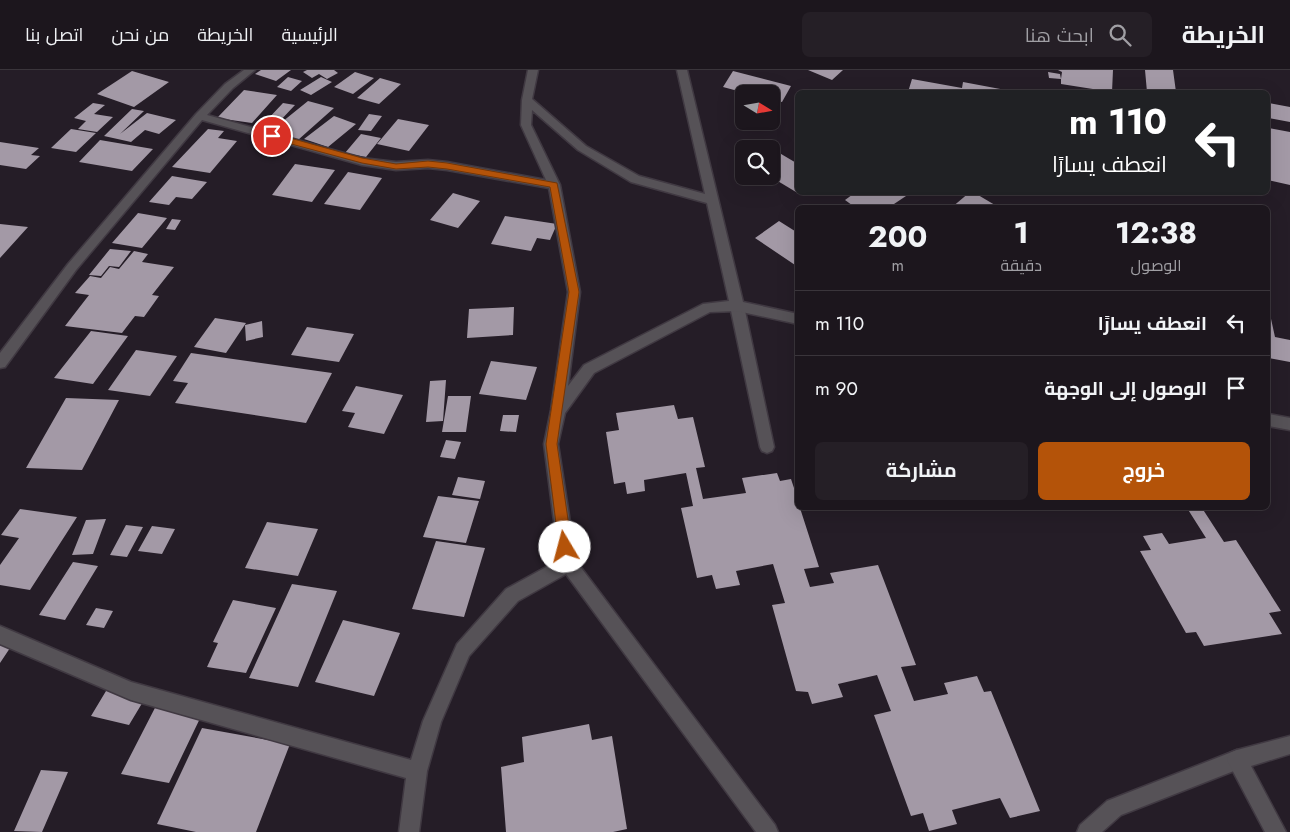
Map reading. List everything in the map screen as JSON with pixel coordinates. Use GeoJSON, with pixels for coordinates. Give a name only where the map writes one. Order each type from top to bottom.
{"type":"FeatureCollection","features":[{"type":"Feature","properties":{"kind":"street"},"geometry":{"type":"LineString","coordinates":[[0,363],[72,267],[200,116],[229,86],[250,70]]}},
{"type":"Feature","properties":{"kind":"street"},"geometry":{"type":"LineString","coordinates":[[533,70],[527,100],[526,125],[554,185],[574,292],[558,411],[551,444],[568,564],[768,832]]}},
{"type":"Feature","properties":{"kind":"street"},"geometry":{"type":"LineString","coordinates":[[682,70],[737,306],[767,447]]}},
{"type":"Feature","properties":{"kind":"street"},"geometry":{"type":"LineString","coordinates":[[527,100],[582,148],[635,179],[712,200]]}},
{"type":"Feature","properties":{"kind":"street"},"geometry":{"type":"LineString","coordinates":[[200,116],[362,161],[396,166],[428,164],[447,166],[554,185]]}},
{"type":"Feature","properties":{"kind":"street"},"geometry":{"type":"LineString","coordinates":[[558,411],[589,369],[708,307],[731,282]]}},
{"type":"Feature","properties":{"kind":"street"},"geometry":{"type":"LineString","coordinates":[[708,307],[737,306],[795,318]]}},
{"type":"Feature","properties":{"kind":"street"},"geometry":{"type":"LineString","coordinates":[[1270,420],[1290,424]]}},
{"type":"Feature","properties":{"kind":"street"},"geometry":{"type":"LineString","coordinates":[[409,832],[417,771],[432,721],[463,650],[512,595],[568,564]]}},
{"type":"Feature","properties":{"kind":"street"},"geometry":{"type":"LineString","coordinates":[[0,635],[131,692],[417,771]]}},
{"type":"Feature","properties":{"kind":"street"},"geometry":{"type":"LineString","coordinates":[[1087,832],[1114,808],[1237,760],[1290,745]]}},
{"type":"Feature","properties":{"kind":"street"},"geometry":{"type":"LineString","coordinates":[[1237,760],[1276,832]]}},
{"type":"Feature","properties":{"kind":"building"},"geometry":{"type":"Polygon","coordinates":[[[261,70],[291,70],[276,81],[255,74],[261,70]]]}},
{"type":"Feature","properties":{"kind":"building"},"geometry":{"type":"Polygon","coordinates":[[[307,70],[334,70],[338,73],[327,79],[319,74],[312,78],[303,72],[307,70]]]}},
{"type":"Feature","properties":{"kind":"building"},"geometry":{"type":"Polygon","coordinates":[[[808,70],[843,70],[832,80],[808,70]]]}},
{"type":"Feature","properties":{"kind":"building"},"geometry":{"type":"Polygon","coordinates":[[[1058,70],[1113,70],[1112,90],[1061,84],[1062,72],[1058,70]]]}},
{"type":"Feature","properties":{"kind":"building"},"geometry":{"type":"Polygon","coordinates":[[[1145,70],[1173,70],[1176,90],[1147,90],[1145,70]]]}},
{"type":"Feature","properties":{"kind":"building"},"geometry":{"type":"Polygon","coordinates":[[[132,71],[169,82],[134,107],[97,94],[132,71]]]}},
{"type":"Feature","properties":{"kind":"building"},"geometry":{"type":"Polygon","coordinates":[[[733,71],[791,86],[782,102],[780,102],[780,85],[735,85],[735,90],[723,87],[733,71]]]}},
{"type":"Feature","properties":{"kind":"building"},"geometry":{"type":"Polygon","coordinates":[[[355,72],[374,78],[353,94],[334,87],[355,72]]]}},
{"type":"Feature","properties":{"kind":"building"},"geometry":{"type":"Polygon","coordinates":[[[1048,72],[1060,74],[1061,79],[1049,78],[1048,72]]]}},
{"type":"Feature","properties":{"kind":"building"},"geometry":{"type":"Polygon","coordinates":[[[288,77],[302,81],[291,91],[277,87],[288,77]]]}},
{"type":"Feature","properties":{"kind":"building"},"geometry":{"type":"Polygon","coordinates":[[[321,77],[332,82],[311,95],[300,90],[321,77]]]}},
{"type":"Feature","properties":{"kind":"building"},"geometry":{"type":"Polygon","coordinates":[[[380,78],[401,84],[379,104],[357,98],[380,78]]]}},
{"type":"Feature","properties":{"kind":"building"},"geometry":{"type":"Polygon","coordinates":[[[912,79],[962,88],[963,82],[1006,90],[909,90],[912,79]]]}},
{"type":"Feature","properties":{"kind":"building"},"geometry":{"type":"Polygon","coordinates":[[[244,90],[277,95],[252,123],[217,118],[244,90]]]}},
{"type":"Feature","properties":{"kind":"building"},"geometry":{"type":"Polygon","coordinates":[[[308,101],[334,108],[298,140],[283,135],[290,130],[277,126],[308,101]]]}},
{"type":"Feature","properties":{"kind":"building"},"geometry":{"type":"Polygon","coordinates":[[[93,103],[105,105],[94,114],[113,117],[97,132],[78,129],[86,121],[74,118],[93,103]]]}},
{"type":"Feature","properties":{"kind":"building"},"geometry":{"type":"Polygon","coordinates":[[[283,103],[295,105],[278,123],[266,121],[283,103]]]}},
{"type":"Feature","properties":{"kind":"building"},"geometry":{"type":"Polygon","coordinates":[[[1270,103],[1290,107],[1290,122],[1270,118],[1270,103]]]}},
{"type":"Feature","properties":{"kind":"building"},"geometry":{"type":"Polygon","coordinates":[[[132,109],[144,111],[120,134],[147,113],[176,120],[159,134],[145,130],[131,142],[104,136],[132,109]]]}},
{"type":"Feature","properties":{"kind":"building"},"geometry":{"type":"Polygon","coordinates":[[[369,114],[382,116],[371,131],[358,130],[369,114]]]}},
{"type":"Feature","properties":{"kind":"building"},"geometry":{"type":"Polygon","coordinates":[[[334,116],[356,124],[328,147],[304,139],[334,116]]]}},
{"type":"Feature","properties":{"kind":"building"},"geometry":{"type":"Polygon","coordinates":[[[398,119],[429,125],[409,151],[377,144],[398,119]]]}},
{"type":"Feature","properties":{"kind":"building"},"geometry":{"type":"Polygon","coordinates":[[[1270,128],[1290,132],[1290,185],[1270,180],[1270,128]]]}},
{"type":"Feature","properties":{"kind":"building"},"geometry":{"type":"Polygon","coordinates":[[[71,129],[96,133],[76,152],[51,148],[71,129]]]}},
{"type":"Feature","properties":{"kind":"building"},"geometry":{"type":"Polygon","coordinates":[[[208,129],[224,131],[218,138],[237,141],[210,173],[172,167],[208,129]]]}},
{"type":"Feature","properties":{"kind":"building"},"geometry":{"type":"Polygon","coordinates":[[[361,134],[381,138],[366,157],[345,153],[361,134]]]}},
{"type":"Feature","properties":{"kind":"building"},"geometry":{"type":"Polygon","coordinates":[[[100,140],[153,149],[132,171],[79,162],[100,140]]]}},
{"type":"Feature","properties":{"kind":"building"},"geometry":{"type":"Polygon","coordinates":[[[0,142],[39,148],[31,155],[40,156],[26,169],[0,165],[0,142]]]}},
{"type":"Feature","properties":{"kind":"building"},"geometry":{"type":"Polygon","coordinates":[[[780,153],[795,162],[795,191],[780,182],[780,153]]]}},
{"type":"Feature","properties":{"kind":"building"},"geometry":{"type":"Polygon","coordinates":[[[295,164],[335,170],[312,202],[272,195],[295,164]]]}},
{"type":"Feature","properties":{"kind":"building"},"geometry":{"type":"Polygon","coordinates":[[[348,172],[382,178],[360,210],[324,204],[348,172]]]}},
{"type":"Feature","properties":{"kind":"building"},"geometry":{"type":"Polygon","coordinates":[[[172,176],[207,182],[192,199],[176,197],[169,205],[149,202],[172,176]]]}},
{"type":"Feature","properties":{"kind":"building"},"geometry":{"type":"Polygon","coordinates":[[[453,193],[480,201],[458,228],[430,220],[453,193]]]}},
{"type":"Feature","properties":{"kind":"building"},"geometry":{"type":"Polygon","coordinates":[[[852,195],[908,195],[892,205],[852,205],[845,200],[852,195]]]}},
{"type":"Feature","properties":{"kind":"building"},"geometry":{"type":"Polygon","coordinates":[[[966,195],[978,195],[995,205],[955,205],[966,195]]]}},
{"type":"Feature","properties":{"kind":"building"},"geometry":{"type":"Polygon","coordinates":[[[138,213],[167,218],[142,248],[112,243],[138,213]]]}},
{"type":"Feature","properties":{"kind":"building"},"geometry":{"type":"Polygon","coordinates":[[[505,216],[557,224],[550,240],[537,238],[531,251],[491,244],[505,216]]]}},
{"type":"Feature","properties":{"kind":"building"},"geometry":{"type":"Polygon","coordinates":[[[172,219],[181,220],[175,230],[166,229],[172,219]]]}},
{"type":"Feature","properties":{"kind":"building"},"geometry":{"type":"Polygon","coordinates":[[[779,221],[795,231],[795,265],[755,238],[779,221]]]}},
{"type":"Feature","properties":{"kind":"building"},"geometry":{"type":"Polygon","coordinates":[[[0,224],[28,227],[0,258],[0,224]]]}},
{"type":"Feature","properties":{"kind":"building"},"geometry":{"type":"Polygon","coordinates":[[[110,249],[131,251],[119,267],[109,266],[101,276],[89,275],[110,249]]]}},
{"type":"Feature","properties":{"kind":"building"},"geometry":{"type":"Polygon","coordinates":[[[134,251],[148,254],[142,262],[174,267],[152,295],[159,296],[144,317],[135,316],[122,333],[65,326],[89,295],[75,293],[90,276],[101,278],[110,267],[119,269],[134,251]]]}},
{"type":"Feature","properties":{"kind":"building"},"geometry":{"type":"Polygon","coordinates":[[[514,307],[513,335],[467,338],[469,309],[514,307]]]}},
{"type":"Feature","properties":{"kind":"building"},"geometry":{"type":"Polygon","coordinates":[[[1270,314],[1275,337],[1290,340],[1290,362],[1270,358],[1270,314]]]}},
{"type":"Feature","properties":{"kind":"building"},"geometry":{"type":"Polygon","coordinates":[[[215,318],[246,323],[226,353],[194,347],[215,318]]]}},
{"type":"Feature","properties":{"kind":"building"},"geometry":{"type":"Polygon","coordinates":[[[262,321],[263,337],[246,341],[245,325],[262,321]]]}},
{"type":"Feature","properties":{"kind":"building"},"geometry":{"type":"Polygon","coordinates":[[[307,327],[354,334],[339,362],[291,355],[307,327]]]}},
{"type":"Feature","properties":{"kind":"building"},"geometry":{"type":"Polygon","coordinates":[[[91,331],[128,336],[93,384],[54,378],[91,331]]]}},
{"type":"Feature","properties":{"kind":"building"},"geometry":{"type":"Polygon","coordinates":[[[136,350],[177,356],[150,396],[108,390],[136,350]]]}},
{"type":"Feature","properties":{"kind":"building"},"geometry":{"type":"Polygon","coordinates":[[[191,353],[332,373],[306,423],[175,403],[188,383],[173,381],[191,353]]]}},
{"type":"Feature","properties":{"kind":"building"},"geometry":{"type":"Polygon","coordinates":[[[491,361],[537,367],[526,400],[479,394],[491,361]]]}},
{"type":"Feature","properties":{"kind":"building"},"geometry":{"type":"Polygon","coordinates":[[[446,380],[443,421],[426,422],[430,381],[446,380]]]}},
{"type":"Feature","properties":{"kind":"building"},"geometry":{"type":"Polygon","coordinates":[[[356,386],[403,395],[384,434],[348,427],[355,413],[342,411],[356,386]]]}},
{"type":"Feature","properties":{"kind":"building"},"geometry":{"type":"Polygon","coordinates":[[[448,396],[471,396],[466,432],[442,432],[448,396]]]}},
{"type":"Feature","properties":{"kind":"building"},"geometry":{"type":"Polygon","coordinates":[[[66,398],[119,400],[82,470],[26,468],[66,398]]]}},
{"type":"Feature","properties":{"kind":"building"},"geometry":{"type":"Polygon","coordinates":[[[674,405],[678,419],[693,417],[705,467],[696,468],[703,499],[746,493],[742,478],[777,473],[780,481],[791,479],[795,491],[795,510],[801,510],[819,567],[804,569],[810,587],[834,583],[830,573],[878,565],[916,665],[901,667],[914,701],[948,694],[944,683],[977,676],[984,692],[991,691],[1040,811],[1010,818],[1000,798],[952,810],[957,824],[929,831],[923,813],[911,816],[874,715],[891,711],[877,675],[838,684],[843,697],[812,704],[808,692],[796,691],[772,605],[785,603],[773,564],[736,571],[740,585],[716,589],[712,575],[697,578],[681,508],[693,506],[686,473],[644,480],[645,491],[627,494],[625,482],[614,484],[606,432],[619,430],[616,413],[674,405]]]}},
{"type":"Feature","properties":{"kind":"building"},"geometry":{"type":"Polygon","coordinates":[[[503,415],[519,415],[516,432],[500,431],[503,415]]]}},
{"type":"Feature","properties":{"kind":"building"},"geometry":{"type":"Polygon","coordinates":[[[446,440],[461,442],[455,459],[440,457],[446,440]]]}},
{"type":"Feature","properties":{"kind":"building"},"geometry":{"type":"Polygon","coordinates":[[[458,477],[485,481],[480,499],[452,495],[458,477]]]}},
{"type":"Feature","properties":{"kind":"building"},"geometry":{"type":"Polygon","coordinates":[[[438,496],[479,501],[466,543],[423,537],[438,496]]]}},
{"type":"Feature","properties":{"kind":"building"},"geometry":{"type":"Polygon","coordinates":[[[20,509],[77,517],[30,590],[0,585],[0,565],[19,538],[1,535],[20,509]]]}},
{"type":"Feature","properties":{"kind":"building"},"geometry":{"type":"Polygon","coordinates":[[[1188,510],[1203,510],[1224,542],[1236,540],[1281,611],[1269,613],[1282,634],[1204,646],[1196,632],[1186,633],[1140,551],[1151,550],[1143,536],[1162,533],[1169,544],[1206,538],[1188,510]]]}},
{"type":"Feature","properties":{"kind":"building"},"geometry":{"type":"Polygon","coordinates":[[[106,519],[93,554],[72,555],[86,520],[106,519]]]}},
{"type":"Feature","properties":{"kind":"building"},"geometry":{"type":"Polygon","coordinates":[[[267,522],[318,529],[298,576],[245,568],[267,522]]]}},
{"type":"Feature","properties":{"kind":"building"},"geometry":{"type":"Polygon","coordinates":[[[126,525],[143,527],[127,557],[110,555],[126,525]]]}},
{"type":"Feature","properties":{"kind":"building"},"geometry":{"type":"Polygon","coordinates":[[[152,526],[175,529],[162,554],[138,551],[152,526]]]}},
{"type":"Feature","properties":{"kind":"building"},"geometry":{"type":"Polygon","coordinates":[[[436,541],[485,548],[464,617],[412,609],[436,541]]]}},
{"type":"Feature","properties":{"kind":"building"},"geometry":{"type":"Polygon","coordinates":[[[73,562],[98,566],[65,620],[39,615],[73,562]]]}},
{"type":"Feature","properties":{"kind":"building"},"geometry":{"type":"Polygon","coordinates":[[[292,584],[337,591],[298,687],[249,678],[292,584]]]}},
{"type":"Feature","properties":{"kind":"building"},"geometry":{"type":"Polygon","coordinates":[[[233,600],[276,608],[246,673],[207,667],[218,643],[213,642],[233,600]]]}},
{"type":"Feature","properties":{"kind":"building"},"geometry":{"type":"Polygon","coordinates":[[[96,608],[113,611],[104,628],[86,625],[96,608]]]}},
{"type":"Feature","properties":{"kind":"building"},"geometry":{"type":"Polygon","coordinates":[[[343,620],[400,633],[374,696],[315,682],[343,620]]]}},
{"type":"Feature","properties":{"kind":"building"},"geometry":{"type":"Polygon","coordinates":[[[0,645],[10,648],[0,663],[0,645]]]}},
{"type":"Feature","properties":{"kind":"building"},"geometry":{"type":"Polygon","coordinates":[[[112,681],[150,690],[129,725],[91,716],[112,681]]]}},
{"type":"Feature","properties":{"kind":"building"},"geometry":{"type":"Polygon","coordinates":[[[159,700],[205,708],[169,783],[121,774],[159,700]]]}},
{"type":"Feature","properties":{"kind":"building"},"geometry":{"type":"Polygon","coordinates":[[[589,724],[592,740],[612,736],[627,829],[613,832],[506,832],[501,767],[524,762],[522,737],[589,724]]]}},
{"type":"Feature","properties":{"kind":"building"},"geometry":{"type":"Polygon","coordinates":[[[202,728],[290,744],[256,832],[196,832],[157,824],[202,728]]]}},
{"type":"Feature","properties":{"kind":"building"},"geometry":{"type":"Polygon","coordinates":[[[41,770],[68,772],[42,832],[14,831],[41,770]]]}},
{"type":"Feature","properties":{"kind":"route"},"geometry":{"type":"LineString","coordinates":[[272,136],[362,161],[396,166],[428,164],[447,166],[554,185],[574,292],[558,411],[551,444],[565,547]]}}]}
